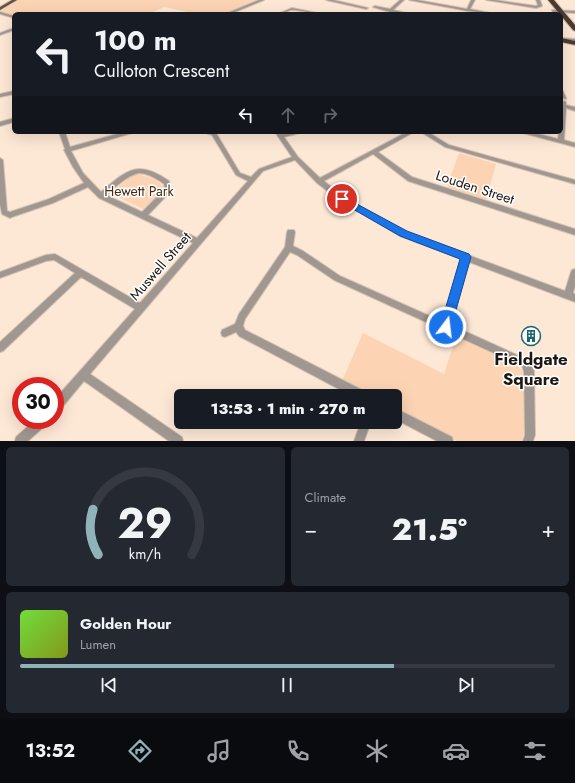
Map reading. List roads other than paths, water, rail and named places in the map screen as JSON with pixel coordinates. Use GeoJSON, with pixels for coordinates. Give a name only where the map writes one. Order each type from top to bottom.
{"type":"FeatureCollection","features":[{"type":"Feature","properties":{"kind":"highway"},"geometry":{"type":"LineString","coordinates":[[544,0],[556,12]]}},
{"type":"Feature","properties":{"kind":"highway"},"geometry":{"type":"LineString","coordinates":[[550,0],[556,12]]}},
{"type":"Feature","properties":{"kind":"highway"},"geometry":{"type":"LineString","coordinates":[[563,18],[575,29]]}},
{"type":"Feature","properties":{"kind":"highway"},"geometry":{"type":"LineString","coordinates":[[563,25],[574,40]]}},
{"type":"Feature","properties":{"kind":"highway"},"geometry":{"type":"LineString","coordinates":[[563,39],[574,40]]}},
{"type":"Feature","properties":{"kind":"main road"},"geometry":{"type":"LineString","coordinates":[[0,11],[14,0]]}},
{"type":"Feature","properties":{"kind":"street"},"geometry":{"type":"LineString","coordinates":[[235,12],[262,0]]}},
{"type":"Feature","properties":{"kind":"street"},"geometry":{"type":"LineString","coordinates":[[328,0],[354,4],[359,0]]}},
{"type":"Feature","properties":{"kind":"street"},"geometry":{"type":"LineString","coordinates":[[332,0],[354,4],[369,9],[396,12]]}},
{"type":"Feature","properties":{"kind":"street"},"geometry":{"type":"LineString","coordinates":[[390,11],[402,0]]}},
{"type":"Feature","properties":{"kind":"street"},"geometry":{"type":"LineString","coordinates":[[411,0],[480,12]]}},
{"type":"Feature","properties":{"kind":"street"},"geometry":{"type":"LineString","coordinates":[[468,10],[473,0]]}},
{"type":"Feature","properties":{"kind":"street"},"geometry":{"type":"LineString","coordinates":[[488,0],[538,7],[540,5],[538,0]]}},
{"type":"Feature","properties":{"kind":"street"},"geometry":{"type":"LineString","coordinates":[[286,12],[292,10],[304,12]]}},
{"type":"Feature","properties":{"kind":"street"},"geometry":{"type":"LineString","coordinates":[[0,11],[12,16]]}},
{"type":"Feature","properties":{"kind":"street"},"geometry":{"type":"LineString","coordinates":[[390,11],[395,12]]}},
{"type":"Feature","properties":{"kind":"street"},"geometry":{"type":"LineString","coordinates":[[563,12],[575,13]]}},
{"type":"Feature","properties":{"kind":"street"},"geometry":{"type":"LineString","coordinates":[[0,34],[12,30]]}},
{"type":"Feature","properties":{"kind":"street"},"geometry":{"type":"LineString","coordinates":[[0,96],[12,93]]}},
{"type":"Feature","properties":{"kind":"street"},"geometry":{"type":"LineString","coordinates":[[563,99],[563,115]]}},
{"type":"Feature","properties":{"kind":"street"},"geometry":{"type":"LineString","coordinates":[[564,102],[575,109]]}},
{"type":"Feature","properties":{"kind":"street"},"geometry":{"type":"LineString","coordinates":[[0,124],[12,121]]}},
{"type":"Feature","properties":{"kind":"street"},"geometry":{"type":"LineString","coordinates":[[63,134],[67,150],[77,170],[101,196],[199,242]]}},
{"type":"Feature","properties":{"kind":"street"},"geometry":{"type":"LineString","coordinates":[[67,150],[123,134]]}},
{"type":"Feature","properties":{"kind":"street"},"geometry":{"type":"LineString","coordinates":[[214,134],[238,174],[252,180]]}},
{"type":"Feature","properties":{"kind":"street"},"geometry":{"type":"LineString","coordinates":[[279,134],[296,158],[319,181],[342,199],[403,234],[571,297],[575,272]]}},
{"type":"Feature","properties":{"kind":"street"},"geometry":{"type":"LineString","coordinates":[[319,181],[407,134]]}},
{"type":"Feature","properties":{"kind":"street"},"geometry":{"type":"LineString","coordinates":[[427,134],[447,146],[575,182]]}},
{"type":"Feature","properties":{"kind":"street"},"geometry":{"type":"LineString","coordinates":[[534,134],[575,145]]}},
{"type":"Feature","properties":{"kind":"street"},"geometry":{"type":"LineString","coordinates":[[561,141],[562,134]]}},
{"type":"Feature","properties":{"kind":"street","name":"Louden Street"},"geometry":{"type":"LineString","coordinates":[[374,152],[410,179],[575,232]]}},
{"type":"Feature","properties":{"kind":"street","name":"Muswell Street"},"geometry":{"type":"LineString","coordinates":[[64,397],[261,170],[296,158]]}},
{"type":"Feature","properties":{"kind":"street"},"geometry":{"type":"LineString","coordinates":[[0,160],[4,212],[10,215],[51,201],[89,184]]}},
{"type":"Feature","properties":{"kind":"street"},"geometry":{"type":"LineString","coordinates":[[101,196],[131,171],[138,170],[160,177],[167,183],[168,190],[143,216]]}},
{"type":"Feature","properties":{"kind":"street"},"geometry":{"type":"LineString","coordinates":[[225,333],[238,327],[242,317],[289,248],[291,232]]}},
{"type":"Feature","properties":{"kind":"street"},"geometry":{"type":"LineString","coordinates":[[289,248],[300,253],[337,278],[525,363],[529,371],[530,436],[528,441]]}},
{"type":"Feature","properties":{"kind":"street"},"geometry":{"type":"LineString","coordinates":[[0,275],[46,258],[55,257],[141,308]]}},
{"type":"Feature","properties":{"kind":"street"},"geometry":{"type":"LineString","coordinates":[[446,327],[466,257]]}},
{"type":"Feature","properties":{"kind":"street"},"geometry":{"type":"LineString","coordinates":[[0,348],[80,272]]}},
{"type":"Feature","properties":{"kind":"street"},"geometry":{"type":"LineString","coordinates":[[238,327],[242,333],[349,389]]}},
{"type":"Feature","properties":{"kind":"street"},"geometry":{"type":"LineString","coordinates":[[84,375],[178,441]]}},
{"type":"Feature","properties":{"kind":"street"},"geometry":{"type":"LineString","coordinates":[[402,417],[448,441]]}},
{"type":"Feature","properties":{"kind":"street"},"geometry":{"type":"LineString","coordinates":[[20,441],[33,429]]}},
{"type":"Feature","properties":{"kind":"street"},"geometry":{"type":"LineString","coordinates":[[359,441],[363,429]]}},
{"type":"Feature","properties":{"kind":"place","name":"Fieldgate Square"},"geometry":{"type":"Point","coordinates":[531,336]}},
{"type":"Feature","properties":{"kind":"park label","name":"Hewett Park"},"geometry":{"type":"Point","coordinates":[139,191]}}]}
